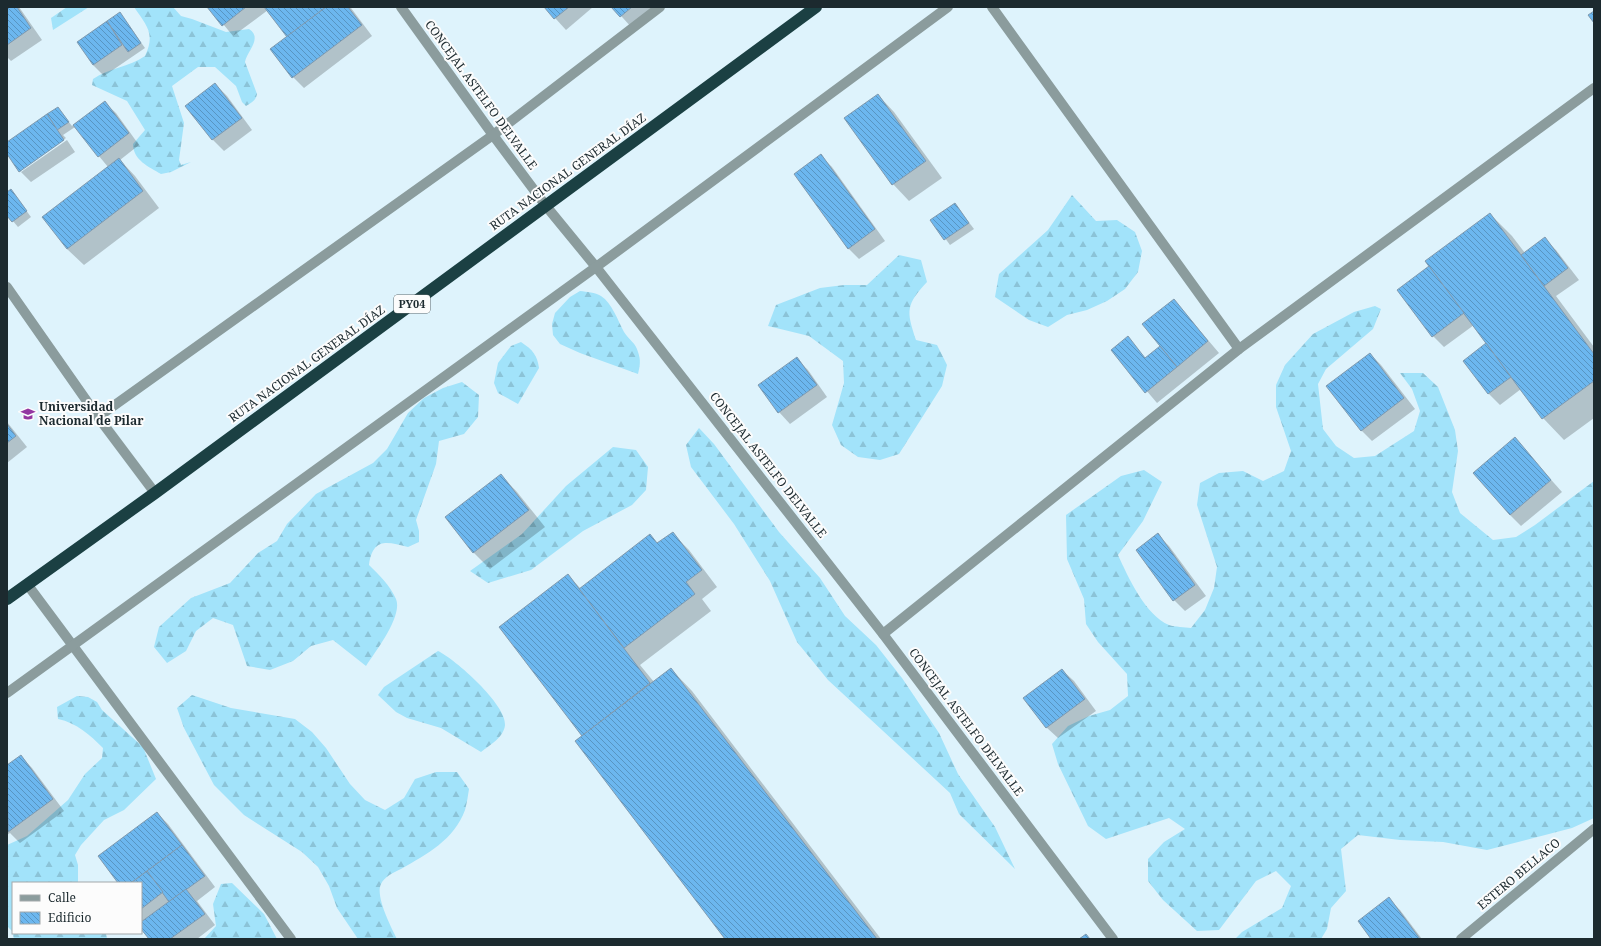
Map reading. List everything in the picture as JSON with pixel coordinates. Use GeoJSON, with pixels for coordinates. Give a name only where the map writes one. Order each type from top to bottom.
{"type":"FeatureCollection","features":[{"type":"Feature","properties":{"kind":"highway","name":"RUTA NACIONAL GENERAL DÍAZ"},"geometry":{"type":"LineString","coordinates":[[7,599],[155,493],[816,7]]}},
{"type":"Feature","properties":{"kind":"street","name":"CONCEJAL ASTELFO DELVALLE"},"geometry":{"type":"LineString","coordinates":[[401,7],[546,206],[596,266],[883,634],[1113,939]]}},
{"type":"Feature","properties":{"kind":"street"},"geometry":{"type":"LineString","coordinates":[[98,417],[493,134],[660,7]]}},
{"type":"Feature","properties":{"kind":"street"},"geometry":{"type":"LineString","coordinates":[[7,693],[596,266],[948,7]]}},
{"type":"Feature","properties":{"kind":"street"},"geometry":{"type":"LineString","coordinates":[[992,7],[1239,349]]}},
{"type":"Feature","properties":{"kind":"street"},"geometry":{"type":"LineString","coordinates":[[883,634],[1239,349],[1594,88]]}},
{"type":"Feature","properties":{"kind":"street"},"geometry":{"type":"LineString","coordinates":[[7,287],[98,417],[155,493]]}},
{"type":"Feature","properties":{"kind":"street"},"geometry":{"type":"LineString","coordinates":[[27,584],[291,939]]}},
{"type":"Feature","properties":{"kind":"street","name":"ESTERO BELLACO"},"geometry":{"type":"LineString","coordinates":[[1461,939],[1594,829]]}},
{"type":"Feature","properties":{"kind":"green space"},"geometry":{"type":"Polygon","coordinates":[[[67,7],[89,7],[53,30],[51,18],[67,7]]]}},
{"type":"Feature","properties":{"kind":"green space"},"geometry":{"type":"Polygon","coordinates":[[[134,7],[173,7],[181,16],[226,32],[249,29],[255,36],[253,45],[245,62],[257,94],[255,100],[250,104],[246,106],[242,102],[236,86],[215,67],[198,67],[172,86],[184,123],[179,160],[181,165],[191,162],[171,172],[161,174],[142,162],[134,150],[133,144],[145,130],[127,101],[92,85],[93,79],[99,75],[132,63],[145,56],[150,41],[150,35],[146,24],[134,7]]]}},
{"type":"Feature","properties":{"kind":"green space"},"geometry":{"type":"Polygon","coordinates":[[[1072,195],[1096,221],[1117,220],[1135,232],[1142,251],[1138,272],[1125,289],[1107,301],[1087,310],[1067,315],[1048,327],[1029,320],[995,297],[999,274],[1048,230],[1072,195]]]}},
{"type":"Feature","properties":{"kind":"green space"},"geometry":{"type":"Polygon","coordinates":[[[899,255],[921,260],[927,282],[915,297],[910,308],[911,322],[916,340],[937,345],[947,365],[942,386],[899,454],[880,460],[858,457],[841,445],[832,425],[844,383],[843,361],[809,336],[768,326],[776,305],[820,288],[844,285],[867,285],[899,255]]]}},
{"type":"Feature","properties":{"kind":"green space"},"geometry":{"type":"Polygon","coordinates":[[[580,291],[591,292],[599,295],[608,303],[624,332],[637,349],[640,360],[638,374],[580,353],[560,344],[553,335],[552,324],[555,313],[570,297],[580,291]]]}},
{"type":"Feature","properties":{"kind":"green space"},"geometry":{"type":"Polygon","coordinates":[[[1375,306],[1381,309],[1373,329],[1326,369],[1318,384],[1323,429],[1336,446],[1354,458],[1375,456],[1414,431],[1420,411],[1412,389],[1400,373],[1423,373],[1438,387],[1455,430],[1458,451],[1452,492],[1460,513],[1493,540],[1516,537],[1535,525],[1594,481],[1594,818],[1572,828],[1487,850],[1443,842],[1400,840],[1358,835],[1341,849],[1346,891],[1331,908],[1327,929],[1321,939],[1235,939],[1242,932],[1282,908],[1291,886],[1276,871],[1256,881],[1219,930],[1197,931],[1163,900],[1148,881],[1148,859],[1164,842],[1185,829],[1169,818],[1106,839],[1088,826],[1058,764],[1052,744],[1068,726],[1089,716],[1110,710],[1128,696],[1127,674],[1098,642],[1086,624],[1084,599],[1067,559],[1066,515],[1121,476],[1144,470],[1162,482],[1143,521],[1118,555],[1145,605],[1153,613],[1169,625],[1191,628],[1205,610],[1214,588],[1217,567],[1197,505],[1200,483],[1219,473],[1243,471],[1263,481],[1284,471],[1291,451],[1276,407],[1276,385],[1285,365],[1313,334],[1354,312],[1375,306]]]}},
{"type":"Feature","properties":{"kind":"green space"},"geometry":{"type":"Polygon","coordinates":[[[521,342],[534,353],[539,368],[518,404],[498,393],[494,383],[498,363],[511,346],[521,342]]]}},
{"type":"Feature","properties":{"kind":"green space"},"geometry":{"type":"Polygon","coordinates":[[[462,382],[479,395],[478,417],[464,434],[439,441],[436,464],[416,520],[419,531],[419,542],[408,547],[387,543],[382,544],[374,550],[371,556],[369,565],[391,589],[396,599],[397,606],[396,615],[392,624],[382,643],[366,666],[333,640],[311,646],[293,661],[270,670],[247,666],[233,625],[213,618],[196,631],[186,651],[167,663],[154,647],[159,627],[191,598],[230,583],[258,553],[277,541],[287,524],[316,494],[373,463],[387,449],[408,413],[424,398],[443,388],[462,382]]]}},
{"type":"Feature","properties":{"kind":"green space"},"geometry":{"type":"Polygon","coordinates":[[[699,428],[714,444],[779,532],[820,578],[845,616],[876,645],[902,678],[939,733],[958,774],[995,827],[1015,869],[959,814],[950,793],[828,680],[797,642],[770,581],[734,524],[691,467],[686,445],[699,428]]]}},
{"type":"Feature","properties":{"kind":"green space"},"geometry":{"type":"Polygon","coordinates":[[[613,447],[636,450],[648,467],[646,490],[632,505],[583,531],[531,570],[488,583],[470,571],[522,534],[566,486],[613,447]]]}},
{"type":"Feature","properties":{"kind":"green space"},"geometry":{"type":"Polygon","coordinates":[[[438,651],[456,663],[479,684],[498,706],[503,716],[505,725],[502,733],[481,752],[441,728],[407,718],[396,712],[378,695],[384,687],[438,651]]]}},
{"type":"Feature","properties":{"kind":"green space"},"geometry":{"type":"Polygon","coordinates":[[[192,695],[231,708],[295,719],[312,732],[326,748],[350,784],[365,800],[385,810],[404,798],[415,779],[436,772],[457,772],[469,789],[465,810],[454,830],[430,852],[390,875],[384,879],[381,884],[380,896],[382,904],[397,939],[358,939],[337,908],[329,886],[318,867],[302,852],[244,815],[214,785],[184,728],[177,708],[192,695]]]}},
{"type":"Feature","properties":{"kind":"green space"},"geometry":{"type":"Polygon","coordinates":[[[77,696],[88,697],[97,702],[102,710],[143,747],[156,779],[124,810],[104,820],[81,845],[75,855],[78,865],[78,882],[12,882],[12,931],[7,926],[7,845],[27,836],[68,800],[85,774],[102,758],[103,748],[83,730],[71,723],[58,719],[57,707],[77,696]]]}},
{"type":"Feature","properties":{"kind":"green space"},"geometry":{"type":"Polygon","coordinates":[[[232,883],[264,914],[277,939],[204,939],[216,926],[213,904],[221,884],[232,883]]]}},
{"type":"Feature","properties":{"kind":"green space"},"geometry":{"type":"Polygon","coordinates":[[[13,934],[106,934],[107,939],[14,939],[13,934]]]}},
{"type":"Feature","properties":{"kind":"building"},"geometry":{"type":"Polygon","coordinates":[[[7,7],[17,7],[31,28],[7,45],[7,7]]]}},
{"type":"Feature","properties":{"kind":"building"},"geometry":{"type":"Polygon","coordinates":[[[207,7],[246,7],[222,26],[207,7]]]}},
{"type":"Feature","properties":{"kind":"building"},"geometry":{"type":"Polygon","coordinates":[[[264,7],[326,7],[287,37],[264,7]]]}},
{"type":"Feature","properties":{"kind":"building"},"geometry":{"type":"Polygon","coordinates":[[[326,7],[348,7],[362,25],[292,78],[270,49],[326,7]]]}},
{"type":"Feature","properties":{"kind":"building"},"geometry":{"type":"Polygon","coordinates":[[[544,7],[569,7],[554,19],[544,7]]]}},
{"type":"Feature","properties":{"kind":"building"},"geometry":{"type":"Polygon","coordinates":[[[611,7],[632,7],[620,17],[611,7]]]}},
{"type":"Feature","properties":{"kind":"building"},"geometry":{"type":"Polygon","coordinates":[[[1594,11],[1594,23],[1588,15],[1594,11]]]}},
{"type":"Feature","properties":{"kind":"building"},"geometry":{"type":"Polygon","coordinates":[[[120,12],[141,43],[128,52],[107,21],[120,12]]]}},
{"type":"Feature","properties":{"kind":"building"},"geometry":{"type":"Polygon","coordinates":[[[107,21],[122,45],[93,65],[77,42],[107,21]]]}},
{"type":"Feature","properties":{"kind":"building"},"geometry":{"type":"Polygon","coordinates":[[[215,83],[242,118],[212,140],[185,106],[215,83]]]}},
{"type":"Feature","properties":{"kind":"building"},"geometry":{"type":"Polygon","coordinates":[[[878,94],[926,161],[892,185],[844,118],[878,94]]]}},
{"type":"Feature","properties":{"kind":"building"},"geometry":{"type":"Polygon","coordinates":[[[105,101],[129,133],[98,157],[73,125],[105,101]]]}},
{"type":"Feature","properties":{"kind":"building"},"geometry":{"type":"Polygon","coordinates":[[[58,107],[69,122],[57,130],[47,114],[58,107]]]}},
{"type":"Feature","properties":{"kind":"building"},"geometry":{"type":"Polygon","coordinates":[[[47,114],[64,140],[19,172],[7,154],[7,142],[47,114]]]}},
{"type":"Feature","properties":{"kind":"building"},"geometry":{"type":"Polygon","coordinates":[[[821,154],[875,229],[848,249],[794,174],[821,154]]]}},
{"type":"Feature","properties":{"kind":"building"},"geometry":{"type":"Polygon","coordinates":[[[119,158],[143,191],[67,249],[42,217],[119,158]]]}},
{"type":"Feature","properties":{"kind":"building"},"geometry":{"type":"Polygon","coordinates":[[[11,189],[27,211],[12,222],[7,216],[7,192],[11,189]]]}},
{"type":"Feature","properties":{"kind":"building"},"geometry":{"type":"Polygon","coordinates":[[[955,203],[969,223],[944,240],[930,220],[955,203]]]}},
{"type":"Feature","properties":{"kind":"building"},"geometry":{"type":"Polygon","coordinates":[[[1490,213],[1594,354],[1594,381],[1542,419],[1425,261],[1490,213]]]}},
{"type":"Feature","properties":{"kind":"building"},"geometry":{"type":"Polygon","coordinates":[[[1545,237],[1568,268],[1544,286],[1521,255],[1545,237]]]}},
{"type":"Feature","properties":{"kind":"building"},"geometry":{"type":"Polygon","coordinates":[[[1429,266],[1464,313],[1432,337],[1397,290],[1429,266]]]}},
{"type":"Feature","properties":{"kind":"building"},"geometry":{"type":"Polygon","coordinates":[[[1174,299],[1208,341],[1177,367],[1142,324],[1174,299]]]}},
{"type":"Feature","properties":{"kind":"building"},"geometry":{"type":"Polygon","coordinates":[[[1128,336],[1145,358],[1160,346],[1177,367],[1145,393],[1111,350],[1128,336]]]}},
{"type":"Feature","properties":{"kind":"building"},"geometry":{"type":"Polygon","coordinates":[[[1486,343],[1511,377],[1488,394],[1463,361],[1486,343]]]}},
{"type":"Feature","properties":{"kind":"building"},"geometry":{"type":"Polygon","coordinates":[[[1370,353],[1404,398],[1361,431],[1326,386],[1370,353]]]}},
{"type":"Feature","properties":{"kind":"building"},"geometry":{"type":"Polygon","coordinates":[[[797,357],[817,385],[778,413],[758,385],[797,357]]]}},
{"type":"Feature","properties":{"kind":"building"},"geometry":{"type":"Polygon","coordinates":[[[7,424],[16,436],[7,443],[7,424]]]}},
{"type":"Feature","properties":{"kind":"building"},"geometry":{"type":"Polygon","coordinates":[[[1515,437],[1551,480],[1510,515],[1473,473],[1515,437]]]}},
{"type":"Feature","properties":{"kind":"building"},"geometry":{"type":"Polygon","coordinates":[[[501,474],[529,510],[473,553],[445,517],[501,474]]]}},
{"type":"Feature","properties":{"kind":"building"},"geometry":{"type":"Polygon","coordinates":[[[673,532],[702,570],[686,582],[695,594],[624,648],[579,589],[650,534],[657,543],[673,532]]]}},
{"type":"Feature","properties":{"kind":"building"},"geometry":{"type":"Polygon","coordinates":[[[1158,533],[1195,585],[1173,601],[1136,550],[1158,533]]]}},
{"type":"Feature","properties":{"kind":"building"},"geometry":{"type":"Polygon","coordinates":[[[568,574],[650,683],[582,736],[499,627],[568,574]]]}},
{"type":"Feature","properties":{"kind":"building"},"geometry":{"type":"Polygon","coordinates":[[[671,668],[877,939],[725,939],[575,741],[671,668]]]}},
{"type":"Feature","properties":{"kind":"building"},"geometry":{"type":"Polygon","coordinates":[[[1062,669],[1085,699],[1046,728],[1023,698],[1062,669]]]}},
{"type":"Feature","properties":{"kind":"building"},"geometry":{"type":"Polygon","coordinates":[[[21,755],[53,799],[8,832],[7,765],[21,755]]]}},
{"type":"Feature","properties":{"kind":"building"},"geometry":{"type":"Polygon","coordinates":[[[157,812],[182,845],[132,882],[117,882],[98,856],[157,812]]]}},
{"type":"Feature","properties":{"kind":"building"},"geometry":{"type":"Polygon","coordinates":[[[182,845],[205,876],[169,902],[147,871],[182,845]]]}},
{"type":"Feature","properties":{"kind":"building"},"geometry":{"type":"Polygon","coordinates":[[[147,871],[163,892],[142,908],[142,882],[132,882],[147,871]]]}},
{"type":"Feature","properties":{"kind":"building"},"geometry":{"type":"Polygon","coordinates":[[[186,889],[205,914],[170,939],[149,939],[142,930],[142,921],[186,889]]]}},
{"type":"Feature","properties":{"kind":"building"},"geometry":{"type":"Polygon","coordinates":[[[1389,897],[1420,939],[1371,939],[1358,921],[1389,897]]]}},
{"type":"Feature","properties":{"kind":"building"},"geometry":{"type":"Polygon","coordinates":[[[1086,934],[1090,939],[1079,939],[1086,934]]]}},
{"type":"Feature","properties":{"kind":"place","name":"Universidad Nacional de Pilar"},"geometry":{"type":"Point","coordinates":[28,414]}}]}
